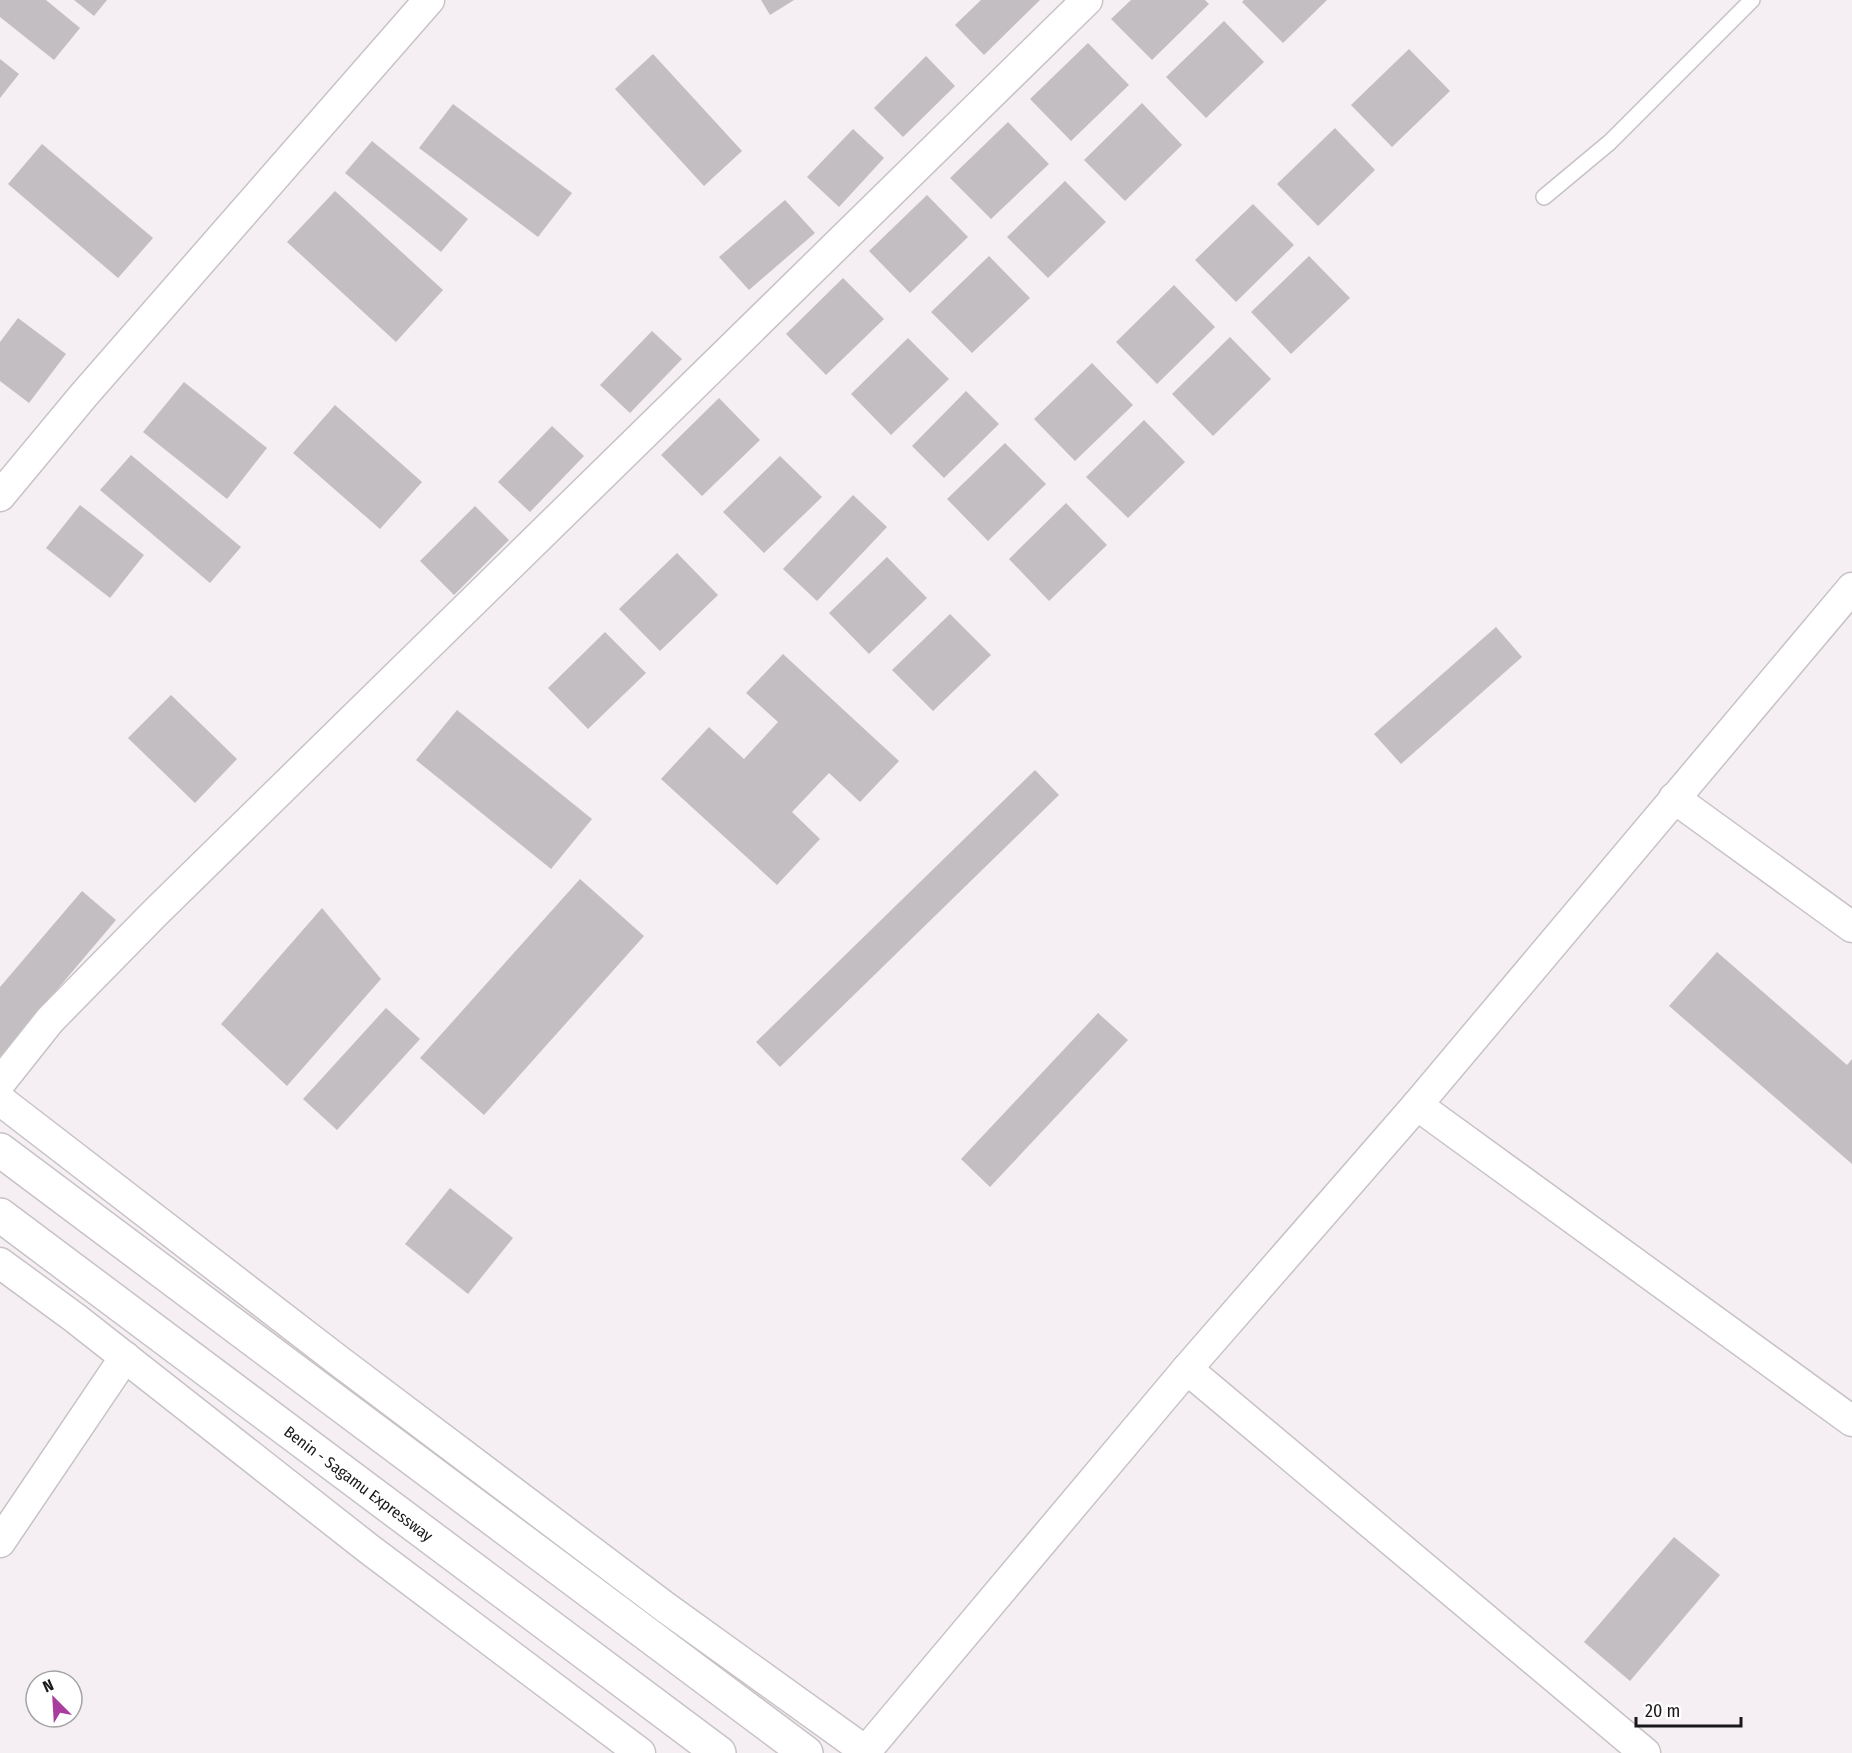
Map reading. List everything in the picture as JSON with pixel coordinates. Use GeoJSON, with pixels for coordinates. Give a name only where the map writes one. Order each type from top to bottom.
{"type":"FeatureCollection","features":[{"type":"Feature","properties":{"kind":"highway"},"geometry":{"type":"LineString","coordinates":[[0,1150],[806,1753]]}},
{"type":"Feature","properties":{"kind":"highway","name":"Benin - Sagamu Expressway"},"geometry":{"type":"LineString","coordinates":[[0,1215],[719,1753]]}},
{"type":"Feature","properties":{"kind":"street"},"geometry":{"type":"LineString","coordinates":[[0,496],[83,396],[429,0]]}},
{"type":"Feature","properties":{"kind":"street"},"geometry":{"type":"LineString","coordinates":[[0,1083],[50,1020],[155,913],[1087,0]]}},
{"type":"Feature","properties":{"kind":"street"},"geometry":{"type":"LineString","coordinates":[[0,1100],[339,1361],[628,1579],[867,1752],[1187,1369],[1417,1105],[1852,588]]}},
{"type":"Feature","properties":{"kind":"street"},"geometry":{"type":"LineString","coordinates":[[1674,798],[1852,927]]}},
{"type":"Feature","properties":{"kind":"street"},"geometry":{"type":"LineString","coordinates":[[1417,1105],[1852,1421]]}},
{"type":"Feature","properties":{"kind":"street"},"geometry":{"type":"LineString","coordinates":[[0,1263],[125,1357],[369,1549],[640,1753]]}},
{"type":"Feature","properties":{"kind":"street"},"geometry":{"type":"LineString","coordinates":[[0,1542],[125,1357]]}},
{"type":"Feature","properties":{"kind":"street"},"geometry":{"type":"LineString","coordinates":[[1187,1369],[1645,1753]]}},
{"type":"Feature","properties":{"kind":"lane"},"geometry":{"type":"LineString","coordinates":[[1544,197],[1610,142],[1752,0]]}},
{"type":"Feature","properties":{"kind":"building"},"geometry":{"type":"Polygon","coordinates":[[[0,0],[46,0],[80,28],[54,60],[0,17],[0,0]]]}},
{"type":"Feature","properties":{"kind":"building"},"geometry":{"type":"Polygon","coordinates":[[[74,0],[107,0],[94,16],[74,0]]]}},
{"type":"Feature","properties":{"kind":"building"},"geometry":{"type":"Polygon","coordinates":[[[761,0],[794,0],[770,15],[761,0]]]}},
{"type":"Feature","properties":{"kind":"building"},"geometry":{"type":"Polygon","coordinates":[[[981,0],[1040,0],[984,55],[955,25],[981,0]]]}},
{"type":"Feature","properties":{"kind":"building"},"geometry":{"type":"Polygon","coordinates":[[[1131,0],[1205,0],[1209,4],[1152,60],[1111,19],[1131,0]]]}},
{"type":"Feature","properties":{"kind":"building"},"geometry":{"type":"Polygon","coordinates":[[[1244,0],[1327,0],[1283,43],[1242,2],[1244,0]]]}},
{"type":"Feature","properties":{"kind":"building"},"geometry":{"type":"Polygon","coordinates":[[[1224,21],[1264,62],[1206,118],[1166,77],[1224,21]]]}},
{"type":"Feature","properties":{"kind":"building"},"geometry":{"type":"Polygon","coordinates":[[[1088,43],[1129,85],[1071,141],[1030,99],[1088,43]]]}},
{"type":"Feature","properties":{"kind":"building"},"geometry":{"type":"Polygon","coordinates":[[[1409,49],[1450,91],[1392,147],[1351,105],[1409,49]]]}},
{"type":"Feature","properties":{"kind":"building"},"geometry":{"type":"Polygon","coordinates":[[[653,54],[742,151],[704,186],[615,89],[653,54]]]}},
{"type":"Feature","properties":{"kind":"building"},"geometry":{"type":"Polygon","coordinates":[[[926,56],[955,86],[903,137],[874,108],[926,56]]]}},
{"type":"Feature","properties":{"kind":"building"},"geometry":{"type":"Polygon","coordinates":[[[0,59],[19,74],[0,98],[0,59]]]}},
{"type":"Feature","properties":{"kind":"building"},"geometry":{"type":"Polygon","coordinates":[[[1142,103],[1182,145],[1125,201],[1084,160],[1142,103]]]}},
{"type":"Feature","properties":{"kind":"building"},"geometry":{"type":"Polygon","coordinates":[[[453,104],[572,193],[538,237],[419,148],[453,104]]]}},
{"type":"Feature","properties":{"kind":"building"},"geometry":{"type":"Polygon","coordinates":[[[1008,122],[1049,164],[991,219],[950,178],[1008,122]]]}},
{"type":"Feature","properties":{"kind":"building"},"geometry":{"type":"Polygon","coordinates":[[[1335,128],[1375,170],[1318,226],[1277,184],[1335,128]]]}},
{"type":"Feature","properties":{"kind":"building"},"geometry":{"type":"Polygon","coordinates":[[[853,129],[884,158],[839,207],[807,177],[853,129]]]}},
{"type":"Feature","properties":{"kind":"building"},"geometry":{"type":"Polygon","coordinates":[[[372,141],[468,219],[441,252],[345,173],[372,141]]]}},
{"type":"Feature","properties":{"kind":"building"},"geometry":{"type":"Polygon","coordinates":[[[42,144],[153,238],[118,278],[8,184],[42,144]]]}},
{"type":"Feature","properties":{"kind":"building"},"geometry":{"type":"Polygon","coordinates":[[[1065,181],[1106,222],[1048,278],[1007,237],[1065,181]]]}},
{"type":"Feature","properties":{"kind":"building"},"geometry":{"type":"Polygon","coordinates":[[[335,191],[443,290],[396,342],[287,242],[335,191]]]}},
{"type":"Feature","properties":{"kind":"building"},"geometry":{"type":"Polygon","coordinates":[[[927,195],[968,237],[910,293],[869,251],[927,195]]]}},
{"type":"Feature","properties":{"kind":"building"},"geometry":{"type":"Polygon","coordinates":[[[785,200],[815,233],[749,290],[719,257],[785,200]]]}},
{"type":"Feature","properties":{"kind":"building"},"geometry":{"type":"Polygon","coordinates":[[[1253,204],[1294,245],[1236,302],[1195,260],[1253,204]]]}},
{"type":"Feature","properties":{"kind":"building"},"geometry":{"type":"Polygon","coordinates":[[[989,256],[1030,298],[972,353],[931,312],[989,256]]]}},
{"type":"Feature","properties":{"kind":"building"},"geometry":{"type":"Polygon","coordinates":[[[1309,256],[1350,298],[1291,354],[1251,312],[1309,256]]]}},
{"type":"Feature","properties":{"kind":"building"},"geometry":{"type":"Polygon","coordinates":[[[843,278],[884,319],[826,375],[786,334],[843,278]]]}},
{"type":"Feature","properties":{"kind":"building"},"geometry":{"type":"Polygon","coordinates":[[[1174,285],[1215,327],[1157,384],[1116,342],[1174,285]]]}},
{"type":"Feature","properties":{"kind":"building"},"geometry":{"type":"Polygon","coordinates":[[[18,318],[66,354],[29,403],[0,381],[0,342],[18,318]]]}},
{"type":"Feature","properties":{"kind":"building"},"geometry":{"type":"Polygon","coordinates":[[[652,331],[682,359],[630,413],[600,385],[652,331]]]}},
{"type":"Feature","properties":{"kind":"building"},"geometry":{"type":"Polygon","coordinates":[[[1230,337],[1271,379],[1213,436],[1172,394],[1230,337]]]}},
{"type":"Feature","properties":{"kind":"building"},"geometry":{"type":"Polygon","coordinates":[[[908,338],[949,379],[891,435],[851,394],[908,338]]]}},
{"type":"Feature","properties":{"kind":"building"},"geometry":{"type":"Polygon","coordinates":[[[1092,363],[1133,405],[1075,461],[1034,419],[1092,363]]]}},
{"type":"Feature","properties":{"kind":"building"},"geometry":{"type":"Polygon","coordinates":[[[184,382],[267,448],[227,499],[143,432],[184,382]]]}},
{"type":"Feature","properties":{"kind":"building"},"geometry":{"type":"Polygon","coordinates":[[[966,391],[999,424],[944,478],[912,446],[966,391]]]}},
{"type":"Feature","properties":{"kind":"building"},"geometry":{"type":"Polygon","coordinates":[[[719,398],[760,440],[702,496],[661,455],[719,398]]]}},
{"type":"Feature","properties":{"kind":"building"},"geometry":{"type":"Polygon","coordinates":[[[335,405],[422,482],[380,529],[293,453],[335,405]]]}},
{"type":"Feature","properties":{"kind":"building"},"geometry":{"type":"Polygon","coordinates":[[[1144,420],[1185,462],[1128,518],[1086,477],[1144,420]]]}},
{"type":"Feature","properties":{"kind":"building"},"geometry":{"type":"Polygon","coordinates":[[[552,426],[584,456],[530,512],[498,482],[552,426]]]}},
{"type":"Feature","properties":{"kind":"building"},"geometry":{"type":"Polygon","coordinates":[[[1005,443],[1046,484],[988,541],[947,499],[1005,443]]]}},
{"type":"Feature","properties":{"kind":"building"},"geometry":{"type":"Polygon","coordinates":[[[131,455],[241,547],[210,583],[100,490],[131,455]]]}},
{"type":"Feature","properties":{"kind":"building"},"geometry":{"type":"Polygon","coordinates":[[[780,456],[822,497],[764,553],[723,512],[780,456]]]}},
{"type":"Feature","properties":{"kind":"building"},"geometry":{"type":"Polygon","coordinates":[[[853,495],[887,527],[817,601],[783,569],[853,495]]]}},
{"type":"Feature","properties":{"kind":"building"},"geometry":{"type":"Polygon","coordinates":[[[1066,503],[1107,545],[1049,601],[1009,559],[1066,503]]]}},
{"type":"Feature","properties":{"kind":"building"},"geometry":{"type":"Polygon","coordinates":[[[80,505],[144,555],[110,598],[46,548],[80,505]]]}},
{"type":"Feature","properties":{"kind":"building"},"geometry":{"type":"Polygon","coordinates":[[[475,506],[509,540],[454,595],[420,561],[475,506]]]}},
{"type":"Feature","properties":{"kind":"building"},"geometry":{"type":"Polygon","coordinates":[[[677,553],[718,595],[660,651],[619,609],[677,553]]]}},
{"type":"Feature","properties":{"kind":"building"},"geometry":{"type":"Polygon","coordinates":[[[887,557],[927,598],[869,654],[829,613],[887,557]]]}},
{"type":"Feature","properties":{"kind":"building"},"geometry":{"type":"Polygon","coordinates":[[[950,614],[991,655],[933,711],[892,670],[950,614]]]}},
{"type":"Feature","properties":{"kind":"building"},"geometry":{"type":"Polygon","coordinates":[[[1496,627],[1522,657],[1401,764],[1374,734],[1496,627]]]}},
{"type":"Feature","properties":{"kind":"building"},"geometry":{"type":"Polygon","coordinates":[[[605,632],[646,673],[588,729],[548,688],[605,632]]]}},
{"type":"Feature","properties":{"kind":"building"},"geometry":{"type":"Polygon","coordinates":[[[783,654],[899,761],[860,802],[829,773],[792,812],[820,839],[777,885],[661,779],[709,727],[744,759],[778,722],[746,693],[783,654]]]}},
{"type":"Feature","properties":{"kind":"building"},"geometry":{"type":"Polygon","coordinates":[[[171,695],[237,759],[195,803],[128,738],[171,695]]]}},
{"type":"Feature","properties":{"kind":"building"},"geometry":{"type":"Polygon","coordinates":[[[457,710],[592,819],[551,869],[416,760],[457,710]]]}},
{"type":"Feature","properties":{"kind":"building"},"geometry":{"type":"Polygon","coordinates":[[[1035,770],[1059,795],[780,1067],[756,1042],[1035,770]]]}},
{"type":"Feature","properties":{"kind":"building"},"geometry":{"type":"Polygon","coordinates":[[[580,879],[644,936],[484,1115],[420,1058],[580,879]]]}},
{"type":"Feature","properties":{"kind":"building"},"geometry":{"type":"Polygon","coordinates":[[[82,891],[116,920],[0,1057],[0,987],[82,891]]]}},
{"type":"Feature","properties":{"kind":"building"},"geometry":{"type":"Polygon","coordinates":[[[322,908],[381,979],[287,1086],[221,1024],[322,908]]]}},
{"type":"Feature","properties":{"kind":"building"},"geometry":{"type":"Polygon","coordinates":[[[1717,952],[1847,1065],[1852,1059],[1852,1164],[1669,1006],[1717,952]]]}},
{"type":"Feature","properties":{"kind":"building"},"geometry":{"type":"Polygon","coordinates":[[[386,1008],[420,1039],[337,1130],[303,1099],[386,1008]]]}},
{"type":"Feature","properties":{"kind":"building"},"geometry":{"type":"Polygon","coordinates":[[[1098,1013],[1128,1040],[990,1187],[961,1159],[1098,1013]]]}},
{"type":"Feature","properties":{"kind":"building"},"geometry":{"type":"Polygon","coordinates":[[[450,1188],[513,1238],[468,1294],[405,1244],[450,1188]]]}},
{"type":"Feature","properties":{"kind":"building"},"geometry":{"type":"Polygon","coordinates":[[[1674,1537],[1720,1575],[1630,1681],[1584,1642],[1674,1537]]]}}]}
